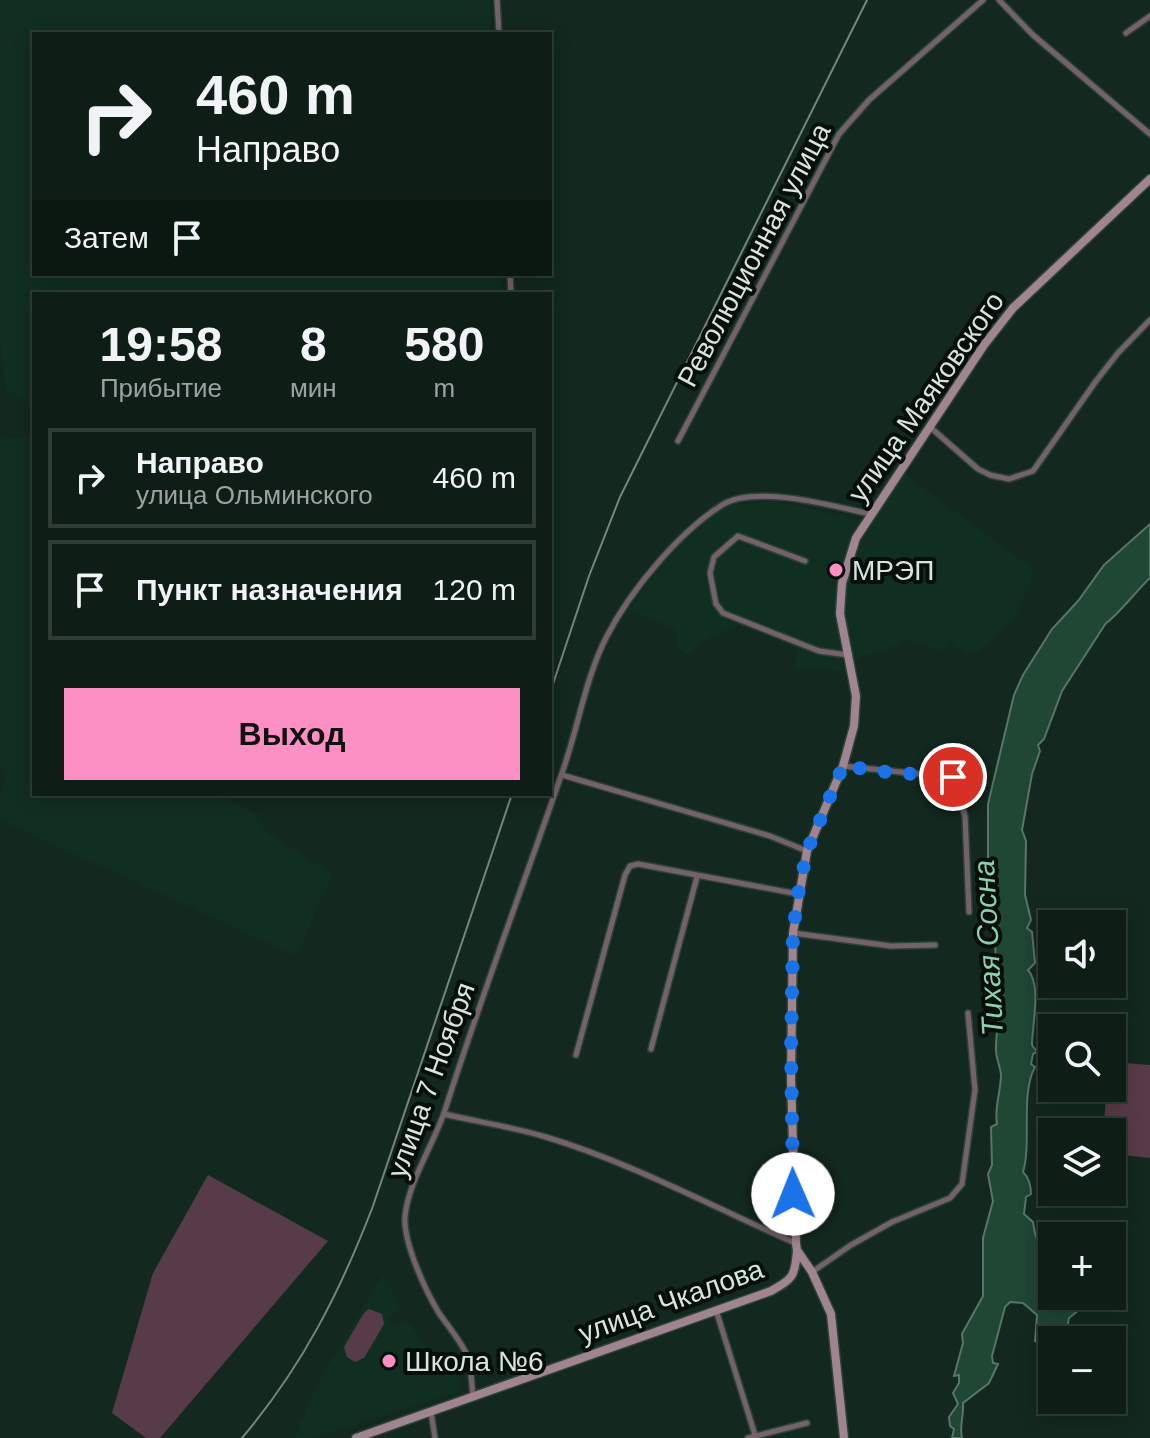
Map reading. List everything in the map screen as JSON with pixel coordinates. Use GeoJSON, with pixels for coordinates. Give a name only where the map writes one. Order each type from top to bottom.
{"type":"FeatureCollection","features":[{"type":"Feature","properties":{"kind":"street"},"geometry":{"type":"LineString","coordinates":[[497,0],[499,32]]}},
{"type":"Feature","properties":{"kind":"street","name":"Революционная улица"},"geometry":{"type":"LineString","coordinates":[[678,441],[839,134],[869,100],[983,0]]}},
{"type":"Feature","properties":{"kind":"street"},"geometry":{"type":"LineString","coordinates":[[999,0],[1033,35],[1150,134]]}},
{"type":"Feature","properties":{"kind":"street"},"geometry":{"type":"LineString","coordinates":[[1126,33],[1150,16]]}},
{"type":"Feature","properties":{"kind":"street","name":"улица Маяковского"},"geometry":{"type":"LineString","coordinates":[[796,1247],[791,1078],[793,933],[807,851],[843,766],[854,726],[856,696],[840,614],[842,583],[856,538],[984,345],[1013,308],[1150,179]]}},
{"type":"Feature","properties":{"kind":"street"},"geometry":{"type":"LineString","coordinates":[[929,427],[978,469],[990,475],[1009,479],[1033,471],[1103,372],[1150,320]]}},
{"type":"Feature","properties":{"kind":"street","name":"улица 7 Ноября"},"geometry":{"type":"LineString","coordinates":[[473,1395],[468,1356],[437,1309],[405,1231],[407,1203],[444,1114],[465,1045],[562,775],[606,637],[658,563],[724,503],[759,497],[870,514]]}},
{"type":"Feature","properties":{"kind":"street"},"geometry":{"type":"LineString","coordinates":[[805,561],[738,536],[714,557],[710,573],[716,604],[723,613],[819,651],[848,655]]}},
{"type":"Feature","properties":{"kind":"street"},"geometry":{"type":"LineString","coordinates":[[843,766],[968,779]]}},
{"type":"Feature","properties":{"kind":"street"},"geometry":{"type":"LineString","coordinates":[[562,775],[770,836],[807,851]]}},
{"type":"Feature","properties":{"kind":"street"},"geometry":{"type":"LineString","coordinates":[[953,777],[965,816],[969,912]]}},
{"type":"Feature","properties":{"kind":"street"},"geometry":{"type":"LineString","coordinates":[[576,1055],[630,866],[638,864],[798,894]]}},
{"type":"Feature","properties":{"kind":"street"},"geometry":{"type":"LineString","coordinates":[[651,1049],[697,877]]}},
{"type":"Feature","properties":{"kind":"street"},"geometry":{"type":"LineString","coordinates":[[793,933],[891,946],[935,945]]}},
{"type":"Feature","properties":{"kind":"street"},"geometry":{"type":"LineString","coordinates":[[812,1272],[892,1222],[950,1198],[962,1184],[975,1090],[968,1013]]}},
{"type":"Feature","properties":{"kind":"street"},"geometry":{"type":"LineString","coordinates":[[444,1114],[545,1136],[585,1150],[661,1181],[796,1247],[812,1272],[831,1314],[844,1438]]}},
{"type":"Feature","properties":{"kind":"street","name":"улица Чкалова"},"geometry":{"type":"LineString","coordinates":[[356,1438],[771,1291],[788,1282],[795,1273],[796,1247]]}},
{"type":"Feature","properties":{"kind":"street"},"geometry":{"type":"LineString","coordinates":[[716,1310],[752,1436],[807,1423]]}},
{"type":"Feature","properties":{"kind":"street"},"geometry":{"type":"LineString","coordinates":[[430,1412],[435,1438]]}},
{"type":"Feature","properties":{"kind":"shaded area"},"geometry":{"type":"Polygon","coordinates":[[[0,0],[490,0],[491,32],[32,32],[32,276],[501,276],[502,292],[32,292],[32,404],[6,390],[0,341],[0,0]]]}},
{"type":"Feature","properties":{"kind":"shaded area"},"geometry":{"type":"Polygon","coordinates":[[[32,436],[32,796],[219,796],[257,813],[263,829],[332,874],[297,956],[0,820],[0,798],[7,771],[0,768],[0,439],[32,436]]]}},
{"type":"Feature","properties":{"kind":"shaded area"},"geometry":{"type":"Polygon","coordinates":[[[905,474],[1034,570],[1014,619],[979,651],[968,653],[949,643],[941,651],[905,640],[884,652],[861,656],[848,672],[810,667],[794,669],[798,649],[752,629],[735,626],[708,638],[686,655],[677,647],[678,631],[628,610],[657,570],[706,521],[729,505],[774,501],[870,522],[905,474]]]}},
{"type":"Feature","properties":{"kind":"shaded area"},"geometry":{"type":"Polygon","coordinates":[[[1150,524],[1150,578],[1106,623],[1062,691],[1044,739],[1038,745],[1040,751],[1032,774],[1022,830],[1026,841],[1025,895],[1031,920],[1027,928],[1032,932],[1035,963],[1028,970],[1035,986],[1032,1045],[1037,1052],[1033,1054],[1031,1064],[1035,1067],[1028,1091],[1027,1147],[1023,1172],[1031,1194],[1026,1197],[1024,1214],[1033,1222],[1038,1242],[1038,1310],[1079,1310],[1069,1318],[1068,1326],[1038,1326],[1038,1343],[1035,1341],[1037,1315],[1023,1303],[1010,1302],[1005,1307],[992,1356],[993,1363],[998,1364],[989,1383],[963,1403],[962,1438],[952,1438],[954,1429],[950,1426],[949,1417],[958,1404],[953,1393],[959,1383],[959,1375],[954,1376],[963,1343],[962,1334],[983,1296],[983,1238],[993,1201],[988,1174],[992,1165],[991,1127],[997,1124],[1001,1081],[996,1050],[1000,1002],[996,958],[998,927],[992,917],[983,871],[988,863],[988,804],[1014,695],[1023,675],[1052,629],[1078,601],[1104,565],[1150,524]]]}},
{"type":"Feature","properties":{"kind":"shaded area"},"geometry":{"type":"Polygon","coordinates":[[[1126,1063],[1150,1065],[1150,1158],[1126,1155],[1126,1118],[1104,1118],[1106,1102],[1126,1102],[1126,1063]]]}},
{"type":"Feature","properties":{"kind":"shaded area"},"geometry":{"type":"Polygon","coordinates":[[[208,1175],[328,1241],[160,1438],[146,1438],[112,1413],[153,1273],[208,1175]]]}},
{"type":"Feature","properties":{"kind":"shaded area"},"geometry":{"type":"Polygon","coordinates":[[[383,1275],[400,1308],[387,1319],[396,1327],[406,1319],[432,1355],[424,1366],[434,1375],[448,1364],[463,1366],[459,1392],[311,1438],[296,1438],[295,1434],[301,1433],[299,1420],[307,1418],[305,1410],[314,1389],[383,1275]]]}},
{"type":"Feature","properties":{"kind":"shaded area"},"geometry":{"type":"Polygon","coordinates":[[[369,1309],[382,1314],[384,1324],[364,1358],[355,1362],[347,1357],[344,1347],[369,1309]]]}},
{"type":"Feature","properties":{"kind":"railway"},"geometry":{"type":"LineString","coordinates":[[552,687],[589,576],[620,497],[867,0]]}},
{"type":"Feature","properties":{"kind":"railway"},"geometry":{"type":"LineString","coordinates":[[242,1438],[283,1384],[318,1328],[360,1238],[511,796]]}},
{"type":"Feature","properties":{"kind":"place","name":"МРЭП"},"geometry":{"type":"Point","coordinates":[836,570]}},
{"type":"Feature","properties":{"kind":"place","name":"Школа №6"},"geometry":{"type":"Point","coordinates":[389,1361]}},
{"type":"Feature","properties":{"kind":"route"},"geometry":{"type":"LineString","coordinates":[[793,1194],[793,933],[807,851],[843,766],[953,777]]}},
{"type":"Feature","properties":{"kind":"water label","name":"Тихая Сосна"},"geometry":{"type":"Point","coordinates":[988,948]}}]}
